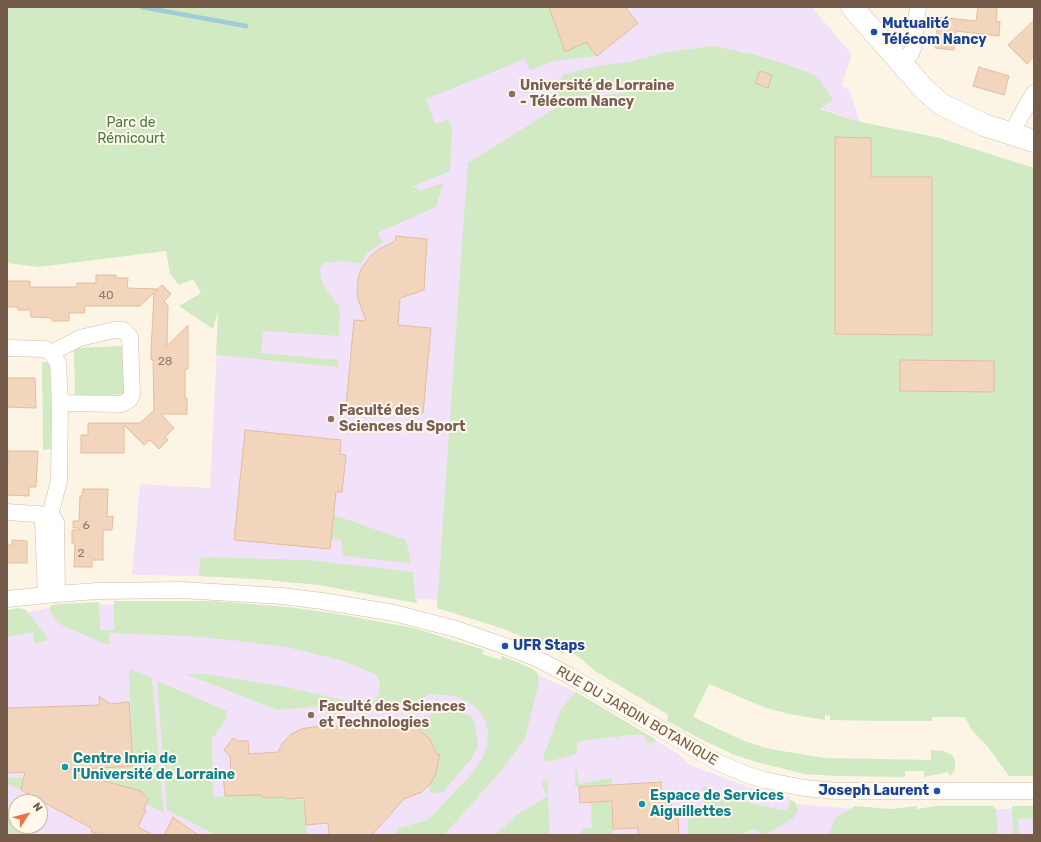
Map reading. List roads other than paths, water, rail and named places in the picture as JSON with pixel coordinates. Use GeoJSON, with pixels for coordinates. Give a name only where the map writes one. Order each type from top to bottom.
{"type":"FeatureCollection","features":[{"type":"Feature","properties":{"kind":"main road"},"geometry":{"type":"LineString","coordinates":[[852,7],[924,89],[941,104],[984,125],[1034,141]]}},
{"type":"Feature","properties":{"kind":"street"},"geometry":{"type":"LineString","coordinates":[[901,63],[911,54],[913,48],[918,7]]}},
{"type":"Feature","properties":{"kind":"street"},"geometry":{"type":"LineString","coordinates":[[1011,133],[1034,93]]}},
{"type":"Feature","properties":{"kind":"street"},"geometry":{"type":"LineString","coordinates":[[51,353],[80,338],[114,330],[123,330],[130,337],[132,395],[130,399],[121,404],[60,404]]}},
{"type":"Feature","properties":{"kind":"street"},"geometry":{"type":"LineString","coordinates":[[7,348],[45,349],[51,353],[58,363],[60,404],[59,481],[50,515]]}},
{"type":"Feature","properties":{"kind":"street"},"geometry":{"type":"LineString","coordinates":[[7,512],[50,515],[56,522],[51,594]]}},
{"type":"Feature","properties":{"kind":"street","name":"RUE DU JARDIN BOTANIQUE"},"geometry":{"type":"LineString","coordinates":[[7,599],[51,594],[143,590],[231,592],[309,600],[394,613],[456,629],[536,658],[570,676],[717,762],[764,780],[804,788],[837,791],[1034,790]]}},
{"type":"Feature","properties":{"kind":"waterway"},"geometry":{"type":"LineString","coordinates":[[142,7],[246,26]]}},
{"type":"Feature","properties":{"kind":"place","name":"Mutualité Télécom Nancy"},"geometry":{"type":"Point","coordinates":[874,32]}},
{"type":"Feature","properties":{"kind":"place","name":"Université de Lorraine - Télécom Nancy"},"geometry":{"type":"Point","coordinates":[512,94]}},
{"type":"Feature","properties":{"kind":"place","name":"Faculté des Sciences du Sport"},"geometry":{"type":"Point","coordinates":[331,419]}},
{"type":"Feature","properties":{"kind":"place","name":"UFR Staps"},"geometry":{"type":"Point","coordinates":[505,646]}},
{"type":"Feature","properties":{"kind":"place","name":"Faculté des Sciences et Technologies"},"geometry":{"type":"Point","coordinates":[311,715]}},
{"type":"Feature","properties":{"kind":"place","name":"Centre Inria de l'Université de Lorraine"},"geometry":{"type":"Point","coordinates":[65,767]}},
{"type":"Feature","properties":{"kind":"place","name":"Joseph Laurent"},"geometry":{"type":"Point","coordinates":[937,791]}},
{"type":"Feature","properties":{"kind":"place","name":"Espace de Services Aiguillettes"},"geometry":{"type":"Point","coordinates":[642,804]}},
{"type":"Feature","properties":{"kind":"park label","name":"Parc de Rémicourt"},"geometry":{"type":"Point","coordinates":[131,132]}}]}
